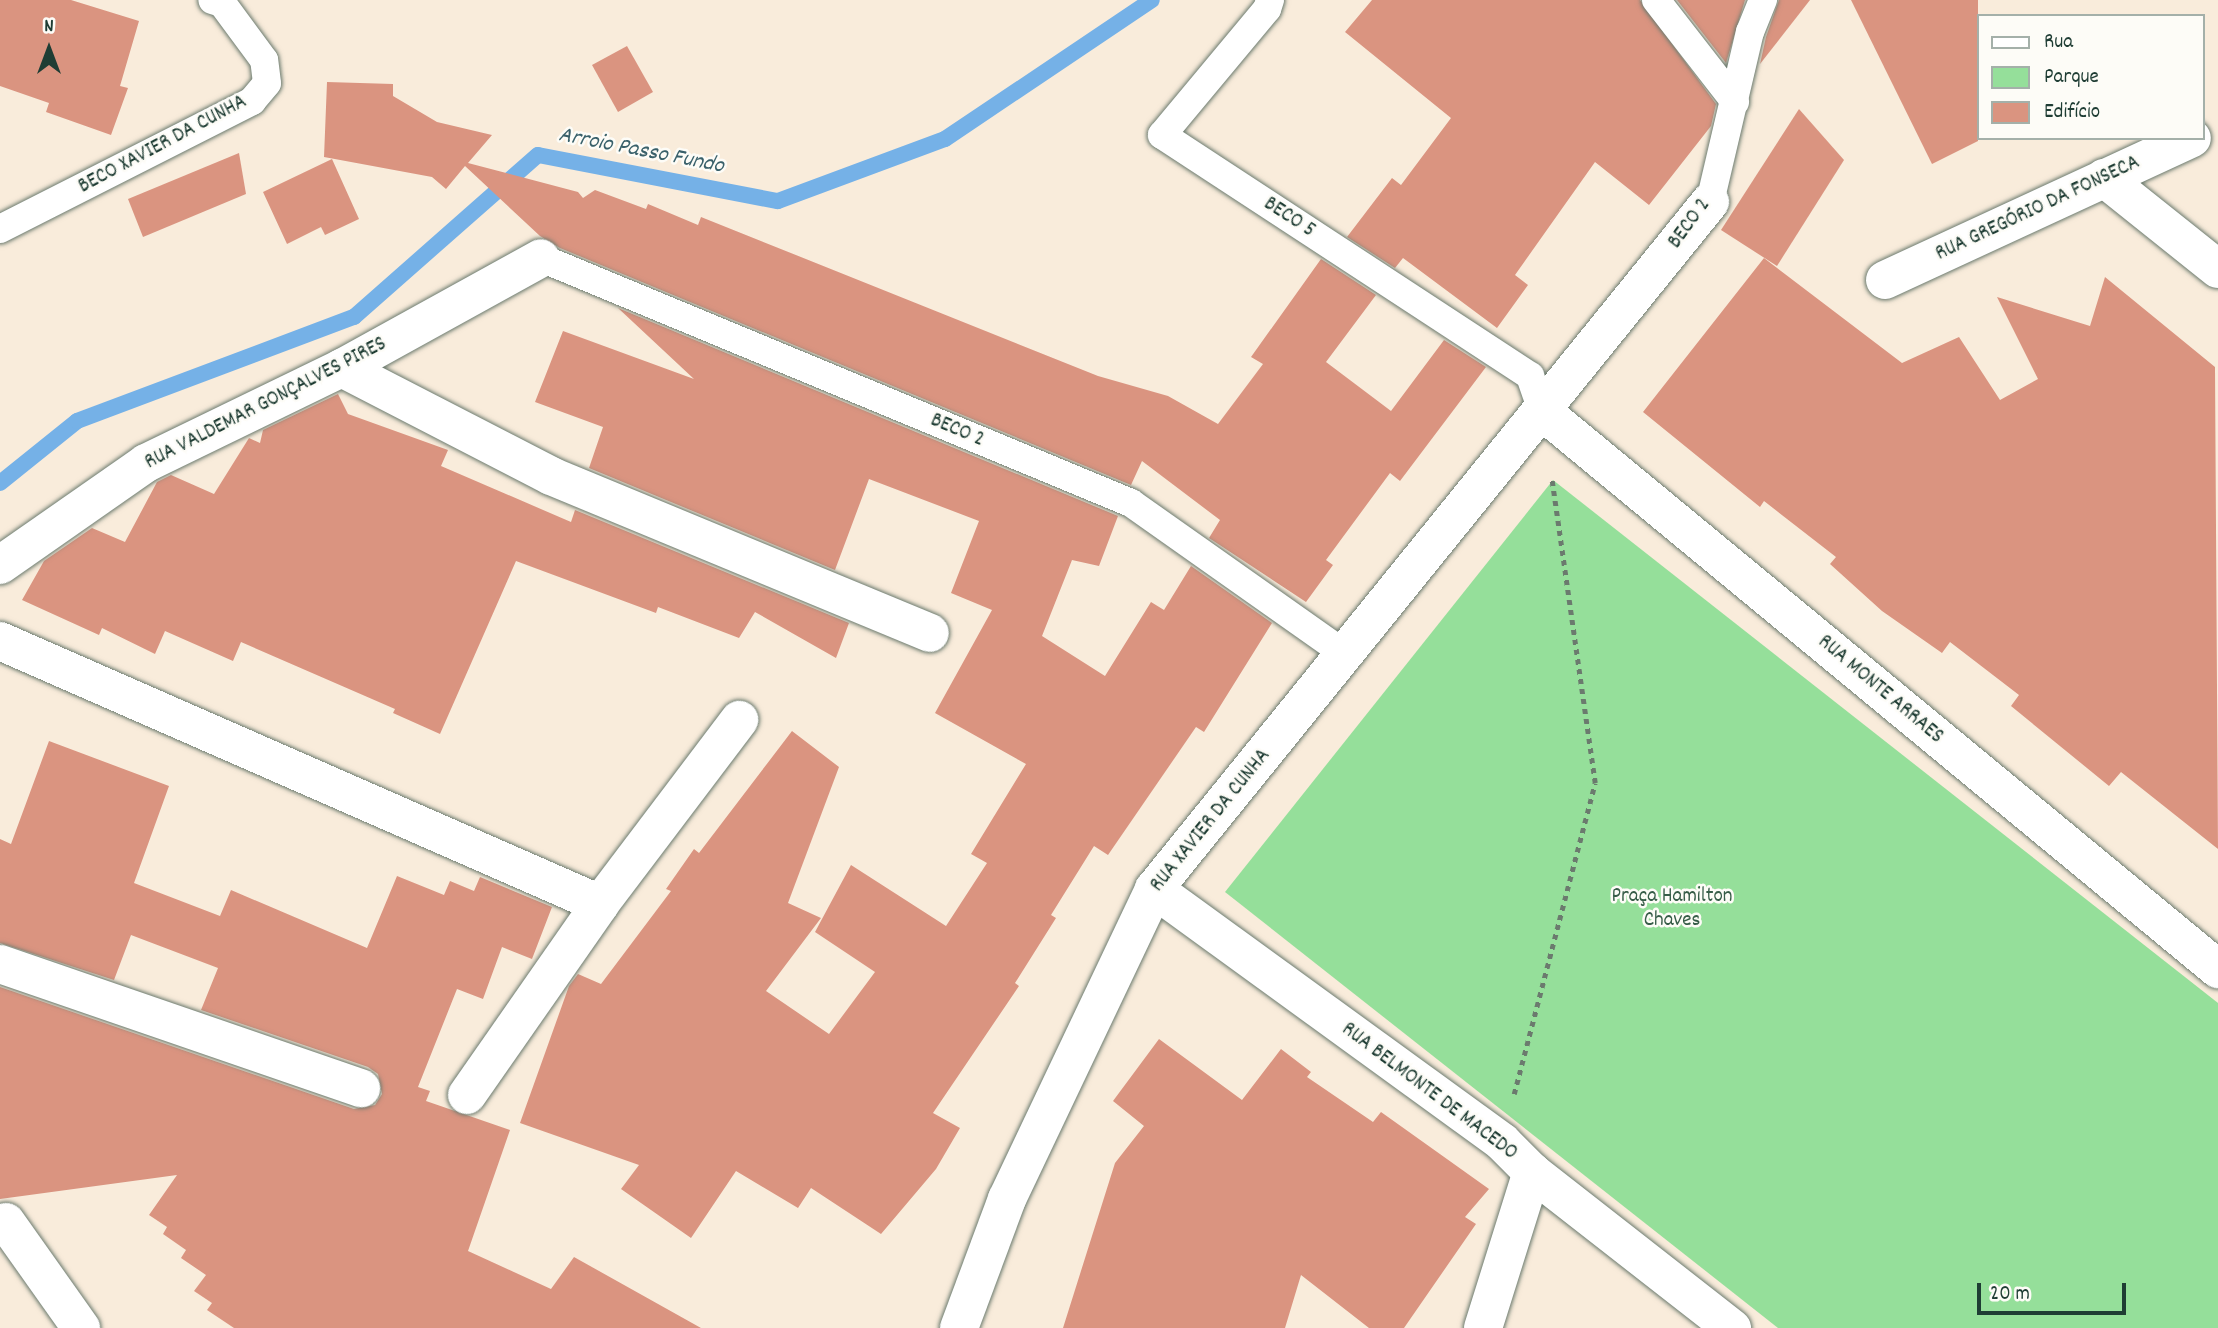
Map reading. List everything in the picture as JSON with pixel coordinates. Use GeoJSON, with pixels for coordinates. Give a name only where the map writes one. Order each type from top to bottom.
{"type":"FeatureCollection","features":[{"type":"Feature","properties":{"kind":"street","name":"RUA GREGÓRIO DA FONSECA"},"geometry":{"type":"LineString","coordinates":[[1885,280],[2188,140]]}},
{"type":"Feature","properties":{"kind":"street"},"geometry":{"type":"LineString","coordinates":[[2104,178],[2218,269]]}},
{"type":"Feature","properties":{"kind":"street","name":"BECO 2"},"geometry":{"type":"LineString","coordinates":[[1542,411],[1710,202]]}},
{"type":"Feature","properties":{"kind":"street","name":"RUA VALDEMAR GONÇALVES PIRES"},"geometry":{"type":"LineString","coordinates":[[0,565],[146,463],[342,368],[541,258]]}},
{"type":"Feature","properties":{"kind":"street"},"geometry":{"type":"LineString","coordinates":[[342,368],[551,476],[930,633]]}},
{"type":"Feature","properties":{"kind":"street","name":"RUA XAVIER DA CUNHA"},"geometry":{"type":"LineString","coordinates":[[959,1328],[1007,1199],[1154,889],[1542,411]]}},
{"type":"Feature","properties":{"kind":"street","name":"RUA MONTE ARRAES"},"geometry":{"type":"LineString","coordinates":[[1542,411],[2218,969]]}},
{"type":"Feature","properties":{"kind":"street"},"geometry":{"type":"LineString","coordinates":[[0,641],[600,904]]}},
{"type":"Feature","properties":{"kind":"street"},"geometry":{"type":"LineString","coordinates":[[467,1095],[600,904],[739,720]]}},
{"type":"Feature","properties":{"kind":"street","name":"RUA BELMONTE DE MACEDO"},"geometry":{"type":"LineString","coordinates":[[1154,889],[1502,1142],[1532,1172],[1732,1328]]}},
{"type":"Feature","properties":{"kind":"street"},"geometry":{"type":"LineString","coordinates":[[0,964],[361,1088]]}},
{"type":"Feature","properties":{"kind":"street"},"geometry":{"type":"LineString","coordinates":[[1483,1328],[1532,1172]]}},
{"type":"Feature","properties":{"kind":"street"},"geometry":{"type":"LineString","coordinates":[[6,1222],[78,1327]]}},
{"type":"Feature","properties":{"kind":"lane","name":"BECO XAVIER DA CUNHA"},"geometry":{"type":"LineString","coordinates":[[0,229],[252,101],[267,83],[264,60],[222,3],[212,0]]}},
{"type":"Feature","properties":{"kind":"lane","name":"BECO 5"},"geometry":{"type":"LineString","coordinates":[[1270,0],[1267,9],[1162,135],[1530,376],[1542,411]]}},
{"type":"Feature","properties":{"kind":"lane"},"geometry":{"type":"LineString","coordinates":[[1656,0],[1735,102]]}},
{"type":"Feature","properties":{"kind":"lane","name":"BECO 2"},"geometry":{"type":"LineString","coordinates":[[1710,202],[1750,32],[1763,0]]}},
{"type":"Feature","properties":{"kind":"lane","name":"BECO 2"},"geometry":{"type":"LineString","coordinates":[[541,258],[1131,503],[1345,654]]}},
{"type":"Feature","properties":{"kind":"path"},"geometry":{"type":"LineString","coordinates":[[1502,1142],[1595,783],[1542,411]]}},
{"type":"Feature","properties":{"kind":"green space","name":"Praça Hamilton Chaves"},"geometry":{"type":"Polygon","coordinates":[[[1553,480],[2218,1003],[2218,1328],[1778,1328],[1225,892],[1553,480]]]}},
{"type":"Feature","properties":{"kind":"building"},"geometry":{"type":"Polygon","coordinates":[[[0,0],[71,0],[139,21],[120,86],[128,88],[111,135],[46,112],[49,103],[0,86],[0,0]]]}},
{"type":"Feature","properties":{"kind":"building"},"geometry":{"type":"Polygon","coordinates":[[[1372,0],[1640,0],[1716,104],[1711,126],[1649,205],[1595,162],[1515,275],[1528,285],[1497,328],[1403,258],[1395,268],[1347,237],[1392,178],[1401,185],[1451,118],[1345,32],[1372,0]]]}},
{"type":"Feature","properties":{"kind":"building"},"geometry":{"type":"Polygon","coordinates":[[[1677,0],[1745,0],[1726,63],[1677,0]]]}},
{"type":"Feature","properties":{"kind":"building"},"geometry":{"type":"Polygon","coordinates":[[[1779,0],[1810,0],[1760,64],[1766,37],[1779,0]]]}},
{"type":"Feature","properties":{"kind":"building"},"geometry":{"type":"Polygon","coordinates":[[[1851,0],[1978,0],[1978,141],[1932,164],[1851,0]]]}},
{"type":"Feature","properties":{"kind":"building"},"geometry":{"type":"Polygon","coordinates":[[[627,46],[653,92],[618,112],[592,65],[627,46]]]}},
{"type":"Feature","properties":{"kind":"building"},"geometry":{"type":"Polygon","coordinates":[[[327,82],[393,84],[393,96],[437,122],[492,135],[468,163],[578,192],[583,198],[595,190],[646,209],[648,204],[698,225],[701,217],[1098,376],[1168,396],[1218,424],[1263,364],[1251,357],[1321,259],[1376,295],[1326,362],[1391,411],[1444,340],[1486,367],[1400,481],[1390,473],[1326,560],[1333,565],[1306,602],[1209,538],[1220,520],[1142,461],[1131,485],[560,248],[540,236],[465,166],[446,189],[432,177],[324,157],[327,82]]]}},
{"type":"Feature","properties":{"kind":"building"},"geometry":{"type":"Polygon","coordinates":[[[1799,109],[1844,160],[1777,266],[1721,230],[1799,109]]]}},
{"type":"Feature","properties":{"kind":"building"},"geometry":{"type":"Polygon","coordinates":[[[239,153],[246,194],[143,237],[128,199],[239,153]]]}},
{"type":"Feature","properties":{"kind":"building"},"geometry":{"type":"Polygon","coordinates":[[[332,159],[359,219],[325,235],[321,227],[287,244],[263,192],[332,159]]]}},
{"type":"Feature","properties":{"kind":"building"},"geometry":{"type":"Polygon","coordinates":[[[1764,258],[1902,363],[1959,337],[2000,400],[2038,379],[1997,297],[2090,326],[2105,277],[2215,367],[2218,849],[2121,772],[2109,786],[2011,706],[2019,695],[1950,642],[1942,653],[1882,611],[1830,564],[1836,557],[1764,501],[1760,507],[1643,412],[1764,258]]]}},
{"type":"Feature","properties":{"kind":"building"},"geometry":{"type":"Polygon","coordinates":[[[618,308],[1118,516],[1099,566],[1072,560],[1042,636],[1105,676],[1151,602],[1164,610],[1191,566],[1272,623],[1204,732],[1196,727],[1108,855],[1094,846],[1051,915],[1056,918],[1015,983],[1019,986],[933,1113],[960,1128],[936,1169],[881,1234],[811,1188],[798,1208],[736,1171],[691,1238],[621,1189],[639,1165],[520,1123],[569,986],[578,974],[601,984],[671,891],[666,889],[694,849],[699,853],[792,731],[839,767],[788,903],[821,918],[766,991],[829,1034],[875,972],[815,932],[851,865],[946,926],[987,863],[971,854],[1026,764],[935,713],[992,610],[951,593],[979,521],[869,479],[835,570],[589,468],[603,427],[535,402],[563,331],[694,379],[618,308]]]}},
{"type":"Feature","properties":{"kind":"building"},"geometry":{"type":"Polygon","coordinates":[[[338,394],[348,414],[448,450],[441,466],[571,522],[575,510],[849,623],[836,658],[755,612],[739,638],[658,607],[656,613],[516,561],[440,734],[393,713],[395,709],[241,642],[233,661],[165,631],[155,654],[102,628],[99,635],[22,600],[44,561],[92,528],[125,542],[157,482],[171,475],[214,494],[249,438],[260,443],[263,430],[338,394]]]}},
{"type":"Feature","properties":{"kind":"building"},"geometry":{"type":"Polygon","coordinates":[[[49,741],[169,786],[134,883],[220,916],[231,890],[367,948],[397,876],[444,895],[450,881],[474,891],[480,877],[552,907],[532,959],[502,947],[483,999],[457,989],[418,1087],[430,1091],[426,1101],[510,1130],[468,1251],[551,1289],[574,1257],[701,1328],[234,1328],[207,1310],[212,1303],[194,1291],[206,1275],[181,1258],[186,1250],[163,1234],[167,1227],[149,1215],[177,1175],[0,1199],[0,987],[354,1109],[375,1105],[382,1094],[378,1074],[368,1067],[201,1010],[218,968],[131,935],[114,980],[0,943],[0,839],[11,844],[49,741]]]}},
{"type":"Feature","properties":{"kind":"building"},"geometry":{"type":"Polygon","coordinates":[[[1159,1039],[1242,1100],[1281,1049],[1311,1072],[1307,1077],[1373,1122],[1381,1112],[1489,1189],[1465,1217],[1476,1224],[1404,1328],[1369,1328],[1301,1275],[1285,1328],[1063,1328],[1115,1163],[1144,1126],[1113,1101],[1159,1039]]]}},
{"type":"Feature","properties":{"kind":"waterway","name":"Arroio Passo Fundo"},"geometry":{"type":"LineString","coordinates":[[0,483],[77,421],[354,317],[538,155],[778,201],[945,139],[1152,0]]}}]}
